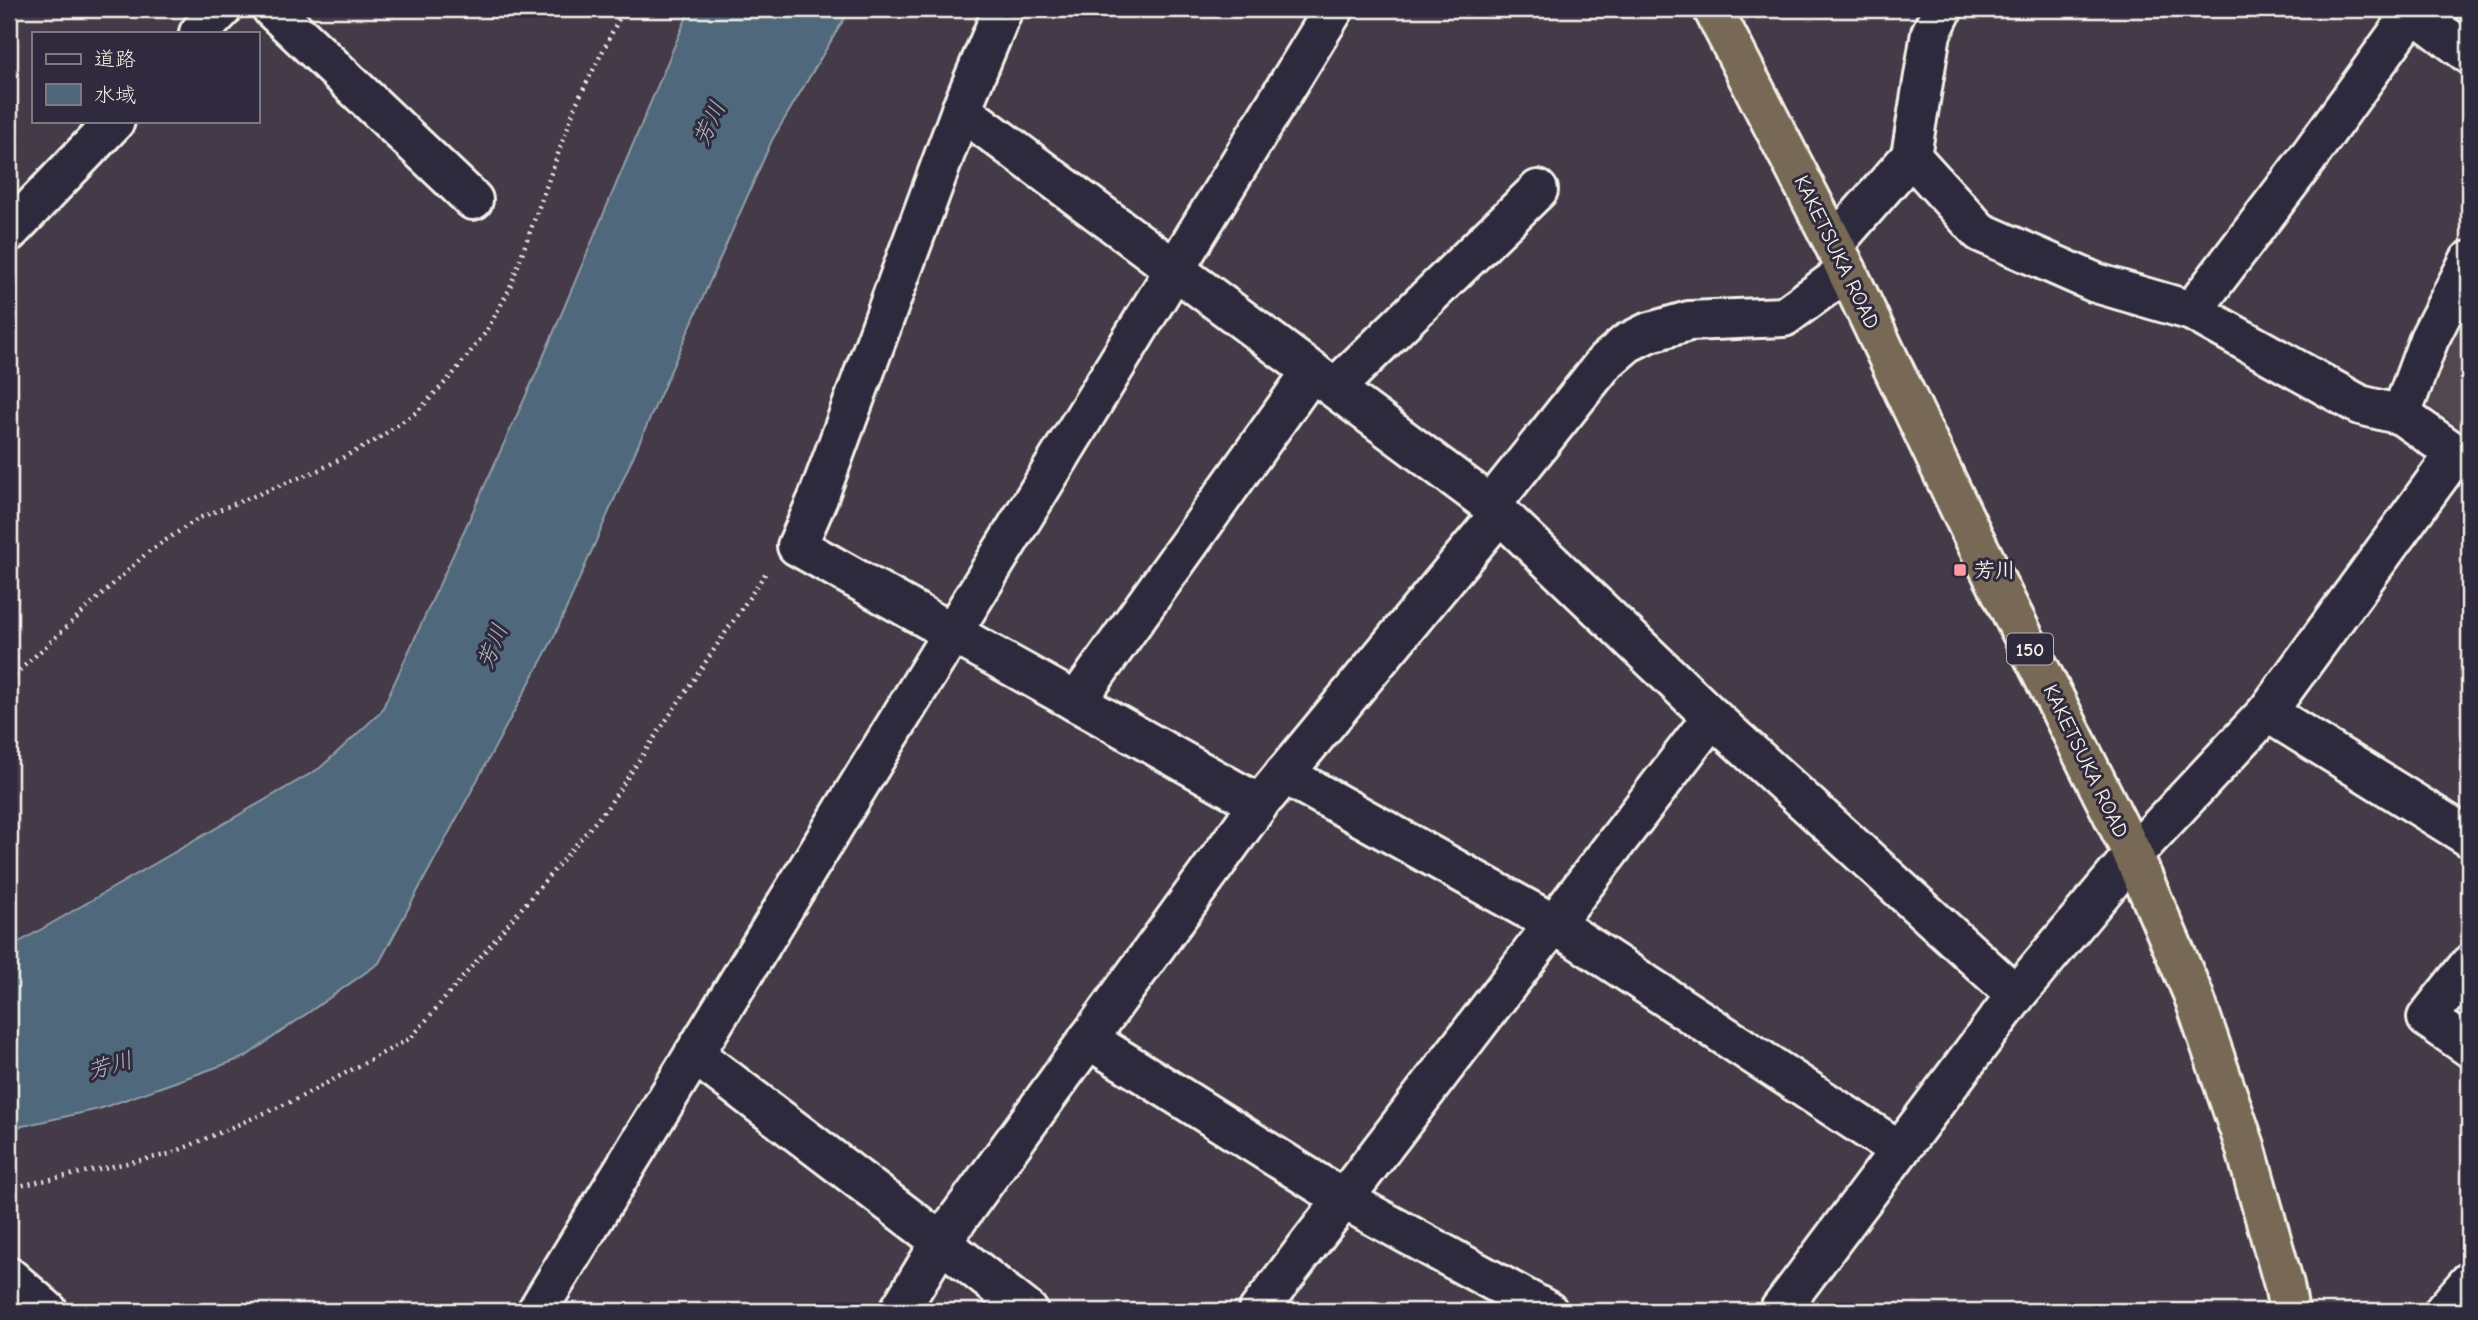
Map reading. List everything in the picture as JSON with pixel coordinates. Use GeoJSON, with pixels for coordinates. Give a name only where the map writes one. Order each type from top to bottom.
{"type":"FeatureCollection","features":[{"type":"Feature","properties":{"kind":"highway","name":"KAKETSUKA ROAD"},"geometry":{"type":"LineString","coordinates":[[1713,9],[1841,258],[1970,530],[2133,855],[2193,994],[2245,1146],[2289,1311]]}},
{"type":"Feature","properties":{"kind":"street"},"geometry":{"type":"LineString","coordinates":[[200,32],[222,9]]}},
{"type":"Feature","properties":{"kind":"street"},"geometry":{"type":"LineString","coordinates":[[272,9],[474,200]]}},
{"type":"Feature","properties":{"kind":"street"},"geometry":{"type":"LineString","coordinates":[[1003,9],[961,110],[818,498],[797,546],[1259,804]]}},
{"type":"Feature","properties":{"kind":"street"},"geometry":{"type":"LineString","coordinates":[[537,1311],[1334,9]]}},
{"type":"Feature","properties":{"kind":"street"},"geometry":{"type":"LineString","coordinates":[[899,1311],[942,1242],[1259,804],[1495,509],[1605,362],[1627,343],[1647,333],[1689,321],[1784,317],[1841,258],[1911,156],[1931,33],[1943,9]]}},
{"type":"Feature","properties":{"kind":"street"},"geometry":{"type":"LineString","coordinates":[[2192,311],[2299,170],[2411,10],[2469,54]]}},
{"type":"Feature","properties":{"kind":"street"},"geometry":{"type":"LineString","coordinates":[[961,110],[1495,509],[1712,717],[2016,995]]}},
{"type":"Feature","properties":{"kind":"street"},"geometry":{"type":"LineString","coordinates":[[9,232],[114,122]]}},
{"type":"Feature","properties":{"kind":"street"},"geometry":{"type":"LineString","coordinates":[[1779,1311],[2016,995],[2133,855],[2267,712],[2463,458],[2401,415],[2360,405],[2192,311],[2096,283],[1980,232],[1911,156]]}},
{"type":"Feature","properties":{"kind":"street"},"geometry":{"type":"LineString","coordinates":[[1076,702],[1324,379],[1538,190]]}},
{"type":"Feature","properties":{"kind":"street"},"geometry":{"type":"LineString","coordinates":[[2401,415],[2429,339],[2469,261]]}},
{"type":"Feature","properties":{"kind":"street"},"geometry":{"type":"LineString","coordinates":[[2267,712],[2469,837]]}},
{"type":"Feature","properties":{"kind":"street"},"geometry":{"type":"LineString","coordinates":[[1258,1311],[1712,717]]}},
{"type":"Feature","properties":{"kind":"street"},"geometry":{"type":"LineString","coordinates":[[1283,774],[1554,924],[1899,1150]]}},
{"type":"Feature","properties":{"kind":"street"},"geometry":{"type":"LineString","coordinates":[[2469,965],[2427,1017],[2469,1047]]}},
{"type":"Feature","properties":{"kind":"street"},"geometry":{"type":"LineString","coordinates":[[1088,1039],[1343,1199],[1548,1311]]}},
{"type":"Feature","properties":{"kind":"street"},"geometry":{"type":"LineString","coordinates":[[694,1054],[942,1242],[1028,1311]]}},
{"type":"Feature","properties":{"kind":"street"},"geometry":{"type":"LineString","coordinates":[[9,1277],[47,1311]]}},
{"type":"Feature","properties":{"kind":"street"},"geometry":{"type":"LineString","coordinates":[[2444,1311],[2469,1282]]}},
{"type":"Feature","properties":{"kind":"path"},"geometry":{"type":"LineString","coordinates":[[9,680],[148,552],[199,518],[321,469],[373,442],[418,411],[453,374],[486,332],[509,290],[576,104],[624,9]]}},
{"type":"Feature","properties":{"kind":"path"},"geometry":{"type":"LineString","coordinates":[[9,1188],[170,1154],[297,1099],[411,1038],[607,808],[772,565],[797,546]]}},
{"type":"Feature","properties":{"kind":"shaded area"},"geometry":{"type":"Polygon","coordinates":[[[2469,301],[2469,434],[2426,403],[2446,346],[2469,301]]]}},
{"type":"Feature","properties":{"kind":"water"},"geometry":{"type":"Polygon","coordinates":[[[690,9],[850,9],[772,140],[553,639],[379,963],[245,1057],[99,1109],[9,1129],[9,948],[320,768],[381,712],[539,367],[690,9]]]}},
{"type":"Feature","properties":{"kind":"place","name":"芳川"},"geometry":{"type":"Point","coordinates":[1960,570]}}]}
